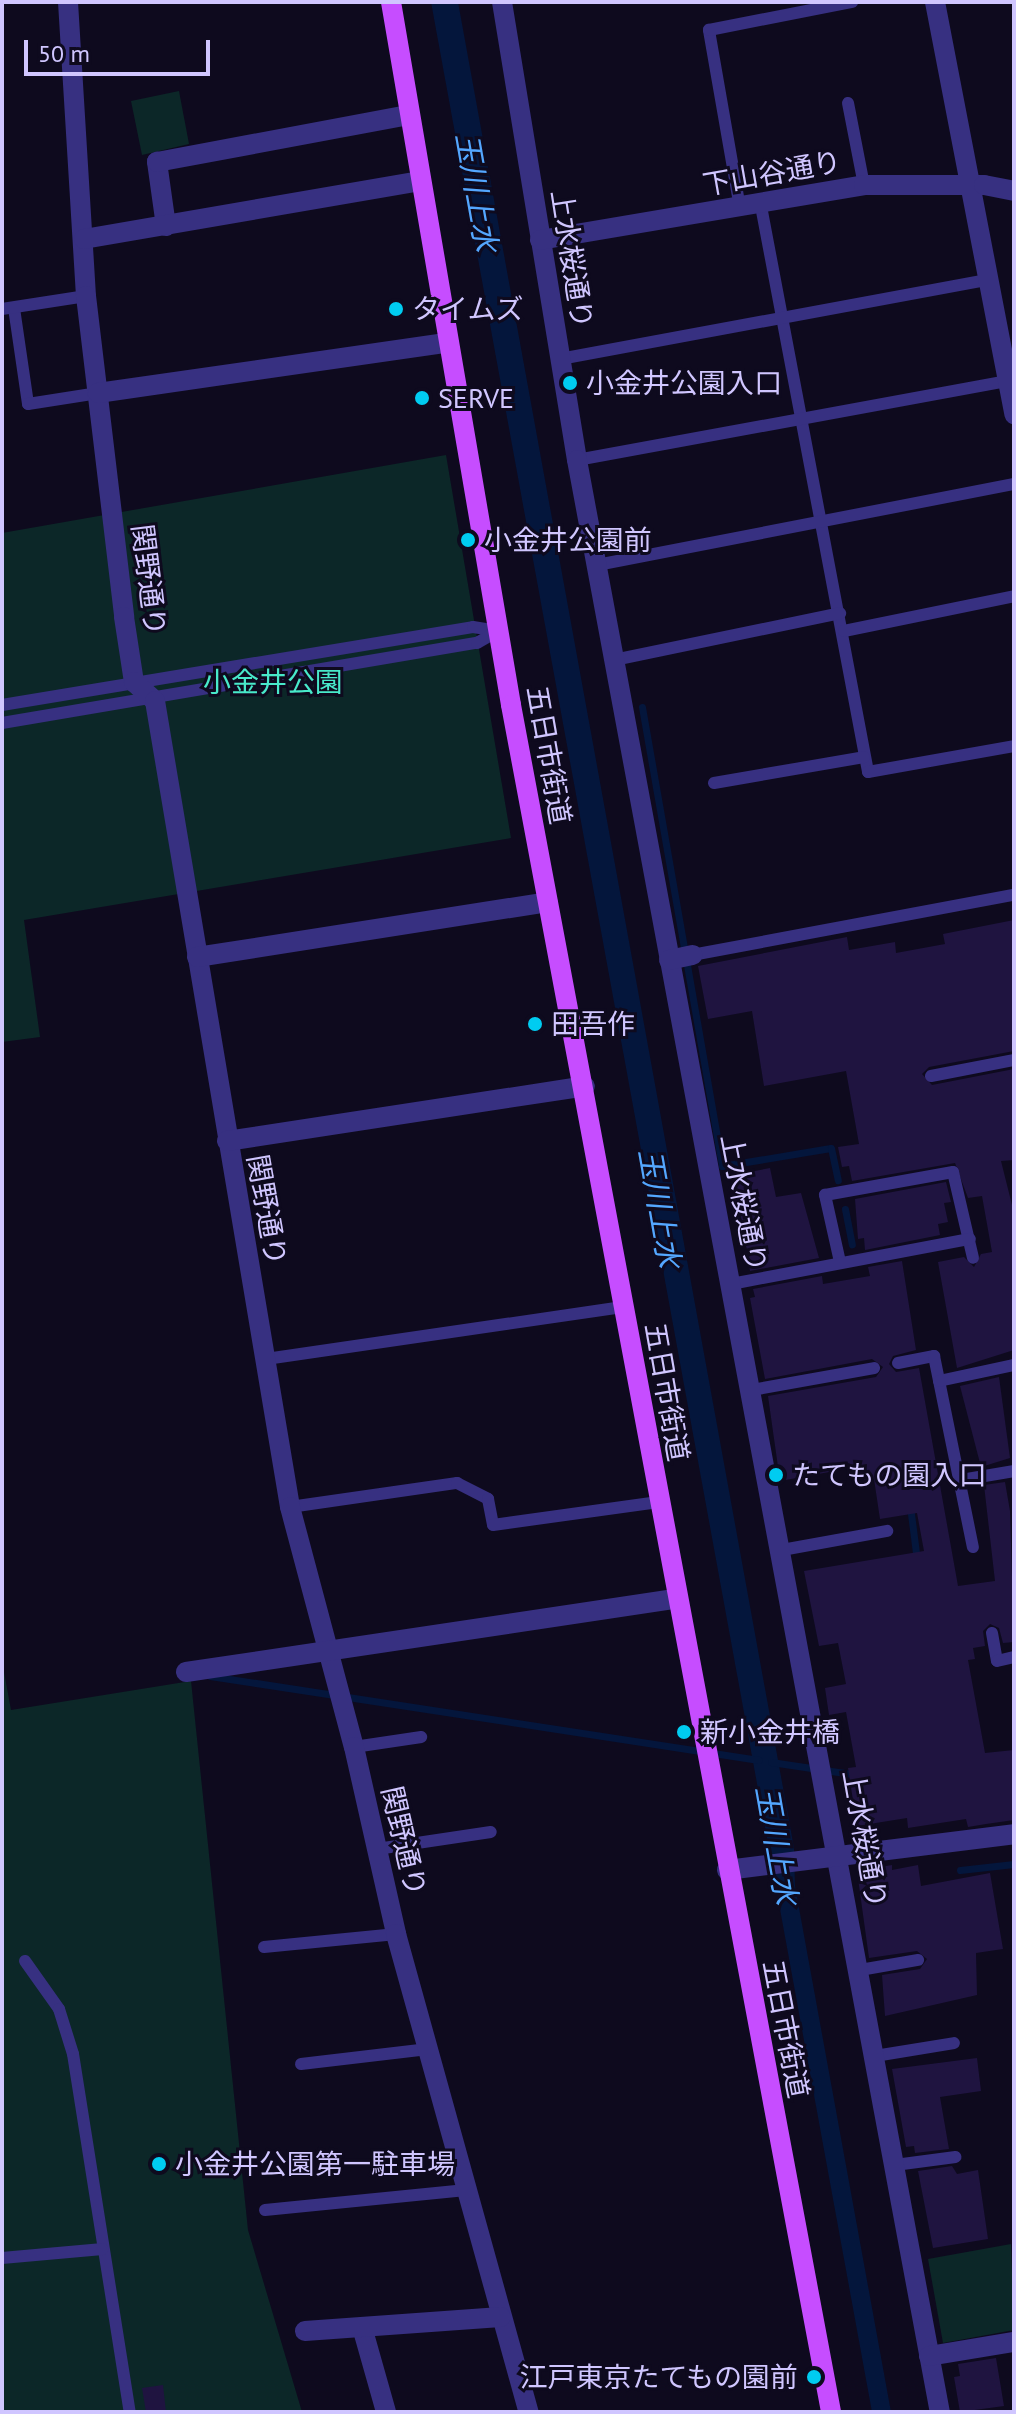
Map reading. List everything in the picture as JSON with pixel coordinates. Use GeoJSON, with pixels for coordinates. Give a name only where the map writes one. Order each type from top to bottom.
{"type":"FeatureCollection","features":[{"type":"Feature","properties":{"kind":"main road","name":"五日市街道"},"geometry":{"type":"LineString","coordinates":[[391,2],[498,631],[585,1086],[675,1599],[734,1869],[831,2412]]}},
{"type":"Feature","properties":{"kind":"street","name":"関野通り"},"geometry":{"type":"LineString","coordinates":[[68,2],[86,296],[134,682]]}},
{"type":"Feature","properties":{"kind":"street","name":"上水桜通り"},"geometry":{"type":"LineString","coordinates":[[502,2],[577,460],[614,660],[680,958],[731,1284],[782,1550],[830,1856],[860,1970],[940,2412]]}},
{"type":"Feature","properties":{"kind":"street"},"geometry":{"type":"LineString","coordinates":[[935,2],[1014,414]]}},
{"type":"Feature","properties":{"kind":"street"},"geometry":{"type":"LineString","coordinates":[[166,226],[157,162],[408,115]]}},
{"type":"Feature","properties":{"kind":"street"},"geometry":{"type":"LineString","coordinates":[[84,239],[421,181]]}},
{"type":"Feature","properties":{"kind":"street","name":"下山谷通り"},"geometry":{"type":"LineString","coordinates":[[540,240],[761,206],[864,185],[970,185],[1014,191]]}},
{"type":"Feature","properties":{"kind":"street"},"geometry":{"type":"LineString","coordinates":[[98,393],[447,343]]}},
{"type":"Feature","properties":{"kind":"street"},"geometry":{"type":"LineString","coordinates":[[134,682],[155,701]]}},
{"type":"Feature","properties":{"kind":"street","name":"関野通り"},"geometry":{"type":"LineString","coordinates":[[155,701],[290,1507],[326,1653],[354,1747],[396,1934],[529,2412]]}},
{"type":"Feature","properties":{"kind":"street"},"geometry":{"type":"LineString","coordinates":[[197,957],[548,902]]}},
{"type":"Feature","properties":{"kind":"street"},"geometry":{"type":"LineString","coordinates":[[227,1141],[585,1086]]}},
{"type":"Feature","properties":{"kind":"street"},"geometry":{"type":"LineString","coordinates":[[186,1672],[675,1599]]}},
{"type":"Feature","properties":{"kind":"street"},"geometry":{"type":"LineString","coordinates":[[734,1869],[1014,1834]]}},
{"type":"Feature","properties":{"kind":"street"},"geometry":{"type":"LineString","coordinates":[[305,2331],[501,2317]]}},
{"type":"Feature","properties":{"kind":"street"},"geometry":{"type":"LineString","coordinates":[[362,2327],[386,2412]]}},
{"type":"Feature","properties":{"kind":"street"},"geometry":{"type":"LineString","coordinates":[[929,2356],[1014,2342]]}},
{"type":"Feature","properties":{"kind":"lane"},"geometry":{"type":"LineString","coordinates":[[740,208],[709,30],[852,2]]}},
{"type":"Feature","properties":{"kind":"lane"},"geometry":{"type":"LineString","coordinates":[[848,103],[864,185]]}},
{"type":"Feature","properties":{"kind":"lane"},"geometry":{"type":"LineString","coordinates":[[761,206],[800,420],[844,631],[868,772],[1014,746]]}},
{"type":"Feature","properties":{"kind":"lane"},"geometry":{"type":"LineString","coordinates":[[560,359],[986,280]]}},
{"type":"Feature","properties":{"kind":"lane"},"geometry":{"type":"LineString","coordinates":[[86,296],[8,308],[28,404],[98,393]]}},
{"type":"Feature","properties":{"kind":"lane"},"geometry":{"type":"LineString","coordinates":[[577,460],[1008,381]]}},
{"type":"Feature","properties":{"kind":"lane"},"geometry":{"type":"LineString","coordinates":[[597,565],[1014,484]]}},
{"type":"Feature","properties":{"kind":"lane"},"geometry":{"type":"LineString","coordinates":[[844,631],[1014,596]]}},
{"type":"Feature","properties":{"kind":"lane"},"geometry":{"type":"LineString","coordinates":[[614,660],[840,613]]}},
{"type":"Feature","properties":{"kind":"lane"},"geometry":{"type":"LineString","coordinates":[[2,705],[473,627],[498,631]]}},
{"type":"Feature","properties":{"kind":"lane"},"geometry":{"type":"LineString","coordinates":[[2,723],[155,701],[477,643],[498,631]]}},
{"type":"Feature","properties":{"kind":"lane"},"geometry":{"type":"LineString","coordinates":[[714,783],[864,757]]}},
{"type":"Feature","properties":{"kind":"lane"},"geometry":{"type":"LineString","coordinates":[[680,958],[1014,895]]}},
{"type":"Feature","properties":{"kind":"lane"},"geometry":{"type":"LineString","coordinates":[[931,1076],[1014,1060]]}},
{"type":"Feature","properties":{"kind":"lane"},"geometry":{"type":"LineString","coordinates":[[840,1262],[825,1195],[953,1172],[973,1258]]}},
{"type":"Feature","properties":{"kind":"lane"},"geometry":{"type":"LineString","coordinates":[[731,1284],[970,1239]]}},
{"type":"Feature","properties":{"kind":"lane"},"geometry":{"type":"LineString","coordinates":[[266,1359],[624,1307]]}},
{"type":"Feature","properties":{"kind":"lane"},"geometry":{"type":"LineString","coordinates":[[898,1363],[934,1356],[973,1547]]}},
{"type":"Feature","properties":{"kind":"lane"},"geometry":{"type":"LineString","coordinates":[[939,1381],[1014,1365]]}},
{"type":"Feature","properties":{"kind":"lane"},"geometry":{"type":"LineString","coordinates":[[752,1390],[874,1368]]}},
{"type":"Feature","properties":{"kind":"lane"},"geometry":{"type":"LineString","coordinates":[[961,1480],[1014,1471]]}},
{"type":"Feature","properties":{"kind":"lane"},"geometry":{"type":"LineString","coordinates":[[290,1507],[457,1483],[488,1499],[493,1525],[658,1502]]}},
{"type":"Feature","properties":{"kind":"lane"},"geometry":{"type":"LineString","coordinates":[[782,1550],[887,1531]]}},
{"type":"Feature","properties":{"kind":"lane"},"geometry":{"type":"LineString","coordinates":[[992,1633],[997,1661],[1014,1657]]}},
{"type":"Feature","properties":{"kind":"lane"},"geometry":{"type":"LineString","coordinates":[[354,1747],[421,1737]]}},
{"type":"Feature","properties":{"kind":"lane"},"geometry":{"type":"LineString","coordinates":[[377,1849],[491,1832]]}},
{"type":"Feature","properties":{"kind":"lane"},"geometry":{"type":"LineString","coordinates":[[264,1947],[396,1934]]}},
{"type":"Feature","properties":{"kind":"lane"},"geometry":{"type":"LineString","coordinates":[[860,1970],[918,1960]]}},
{"type":"Feature","properties":{"kind":"lane"},"geometry":{"type":"LineString","coordinates":[[25,1961],[67,2027],[130,2412]]}},
{"type":"Feature","properties":{"kind":"lane"},"geometry":{"type":"LineString","coordinates":[[875,2056],[954,2043]]}},
{"type":"Feature","properties":{"kind":"lane"},"geometry":{"type":"LineString","coordinates":[[301,2064],[428,2049]]}},
{"type":"Feature","properties":{"kind":"lane"},"geometry":{"type":"LineString","coordinates":[[895,2165],[955,2157]]}},
{"type":"Feature","properties":{"kind":"lane"},"geometry":{"type":"LineString","coordinates":[[265,2210],[466,2190]]}},
{"type":"Feature","properties":{"kind":"lane"},"geometry":{"type":"LineString","coordinates":[[2,2258],[103,2249]]}},
{"type":"Feature","properties":{"kind":"green space"},"geometry":{"type":"Polygon","coordinates":[[[179,91],[189,144],[142,155],[131,101],[179,91]]]}},
{"type":"Feature","properties":{"kind":"green space","name":"小金井公園"},"geometry":{"type":"Polygon","coordinates":[[[446,455],[511,838],[24,920],[40,1037],[2,1042],[2,533],[446,455]]]}},
{"type":"Feature","properties":{"kind":"green space"},"geometry":{"type":"Polygon","coordinates":[[[2,1661],[11,1710],[191,1681],[248,2230],[302,2412],[2,2412],[2,1661]]]}},
{"type":"Feature","properties":{"kind":"green space"},"geometry":{"type":"Polygon","coordinates":[[[1011,2244],[1014,2330],[943,2343],[928,2259],[1011,2244]]]}},
{"type":"Feature","properties":{"kind":"water","name":"玉川上水"},"geometry":{"type":"Polygon","coordinates":[[[431,2],[458,2],[794,1848],[795,1886],[891,2412],[872,2412],[431,2]]]}},
{"type":"Feature","properties":{"kind":"building"},"geometry":{"type":"Polygon","coordinates":[[[1014,920],[1014,1051],[929,1067],[922,1074],[932,1085],[1014,1069],[1014,1160],[1001,1161],[1014,1213],[1014,1350],[957,1368],[938,1262],[964,1257],[974,1267],[981,1254],[992,1252],[982,1196],[968,1198],[955,1163],[852,1181],[849,1166],[842,1167],[838,1147],[859,1144],[846,1071],[764,1086],[752,1011],[708,1019],[698,966],[847,937],[849,950],[895,942],[896,953],[945,944],[943,934],[1014,920]]]}},
{"type":"Feature","properties":{"kind":"building"},"geometry":{"type":"Polygon","coordinates":[[[770,1168],[776,1197],[801,1193],[819,1258],[750,1271],[734,1175],[770,1168]]]}},
{"type":"Feature","properties":{"kind":"building"},"geometry":{"type":"Polygon","coordinates":[[[946,1182],[951,1202],[944,1203],[948,1222],[938,1224],[940,1235],[865,1250],[864,1238],[858,1239],[855,1199],[946,1182]]]}},
{"type":"Feature","properties":{"kind":"building"},"geometry":{"type":"Polygon","coordinates":[[[902,1261],[916,1350],[893,1356],[889,1364],[896,1372],[919,1368],[958,1586],[995,1581],[984,1485],[1005,1482],[1010,1511],[1014,1642],[1003,1643],[999,1628],[990,1624],[983,1631],[985,1646],[973,1648],[975,1659],[968,1660],[985,1753],[1014,1750],[1014,1820],[968,1827],[966,1819],[908,1828],[907,1818],[857,1826],[848,1768],[856,1767],[846,1712],[829,1715],[825,1688],[846,1684],[838,1643],[819,1646],[804,1571],[924,1551],[917,1513],[880,1519],[874,1479],[864,1480],[862,1466],[780,1481],[768,1396],[876,1377],[883,1367],[872,1359],[765,1379],[750,1298],[755,1297],[753,1289],[822,1276],[823,1284],[870,1276],[868,1267],[902,1261]]]}},
{"type":"Feature","properties":{"kind":"building"},"geometry":{"type":"Polygon","coordinates":[[[999,1377],[1010,1458],[981,1467],[960,1386],[999,1377]]]}},
{"type":"Feature","properties":{"kind":"building"},"geometry":{"type":"Polygon","coordinates":[[[892,1865],[892,1870],[918,1865],[921,1886],[990,1873],[1003,1949],[976,1953],[977,1995],[885,2016],[882,1975],[920,1969],[927,1959],[917,1951],[869,1958],[857,1871],[892,1865]]]}},
{"type":"Feature","properties":{"kind":"building"},"geometry":{"type":"Polygon","coordinates":[[[977,2058],[981,2091],[940,2097],[949,2149],[915,2153],[914,2146],[906,2147],[892,2069],[977,2058]]]}},
{"type":"Feature","properties":{"kind":"building"},"geometry":{"type":"Polygon","coordinates":[[[952,2166],[957,2174],[978,2170],[988,2239],[933,2248],[918,2171],[952,2166]]]}},
{"type":"Feature","properties":{"kind":"building"},"geometry":{"type":"Polygon","coordinates":[[[996,2358],[1004,2406],[960,2412],[954,2377],[960,2376],[958,2364],[996,2358]]]}},
{"type":"Feature","properties":{"kind":"building"},"geometry":{"type":"Polygon","coordinates":[[[163,2385],[166,2412],[146,2412],[142,2388],[163,2385]]]}},
{"type":"Feature","properties":{"kind":"waterway"},"geometry":{"type":"LineString","coordinates":[[642,707],[722,1166],[831,1148],[838,1180]]}},
{"type":"Feature","properties":{"kind":"waterway"},"geometry":{"type":"LineString","coordinates":[[845,1209],[852,1244]]}},
{"type":"Feature","properties":{"kind":"waterway"},"geometry":{"type":"LineString","coordinates":[[910,1506],[917,1561]]}},
{"type":"Feature","properties":{"kind":"waterway"},"geometry":{"type":"LineString","coordinates":[[210,1676],[759,1760]]}},
{"type":"Feature","properties":{"kind":"waterway"},"geometry":{"type":"LineString","coordinates":[[771,1762],[858,1775]]}},
{"type":"Feature","properties":{"kind":"waterway"},"geometry":{"type":"LineString","coordinates":[[960,1870],[1014,1864]]}},
{"type":"Feature","properties":{"kind":"place","name":"タイムズ"},"geometry":{"type":"Point","coordinates":[396,309]}},
{"type":"Feature","properties":{"kind":"place","name":"小金井公園入口"},"geometry":{"type":"Point","coordinates":[570,383]}},
{"type":"Feature","properties":{"kind":"place","name":"SERVE"},"geometry":{"type":"Point","coordinates":[422,398]}},
{"type":"Feature","properties":{"kind":"place","name":"小金井公園前"},"geometry":{"type":"Point","coordinates":[468,540]}},
{"type":"Feature","properties":{"kind":"place","name":"田吾作"},"geometry":{"type":"Point","coordinates":[535,1024]}},
{"type":"Feature","properties":{"kind":"place","name":"たてもの園入口"},"geometry":{"type":"Point","coordinates":[776,1475]}},
{"type":"Feature","properties":{"kind":"place","name":"新小金井橋"},"geometry":{"type":"Point","coordinates":[684,1732]}},
{"type":"Feature","properties":{"kind":"place","name":"小金井公園第一駐車場"},"geometry":{"type":"Point","coordinates":[159,2164]}},
{"type":"Feature","properties":{"kind":"place","name":"江戸東京たてもの園前"},"geometry":{"type":"Point","coordinates":[814,2377]}}]}
